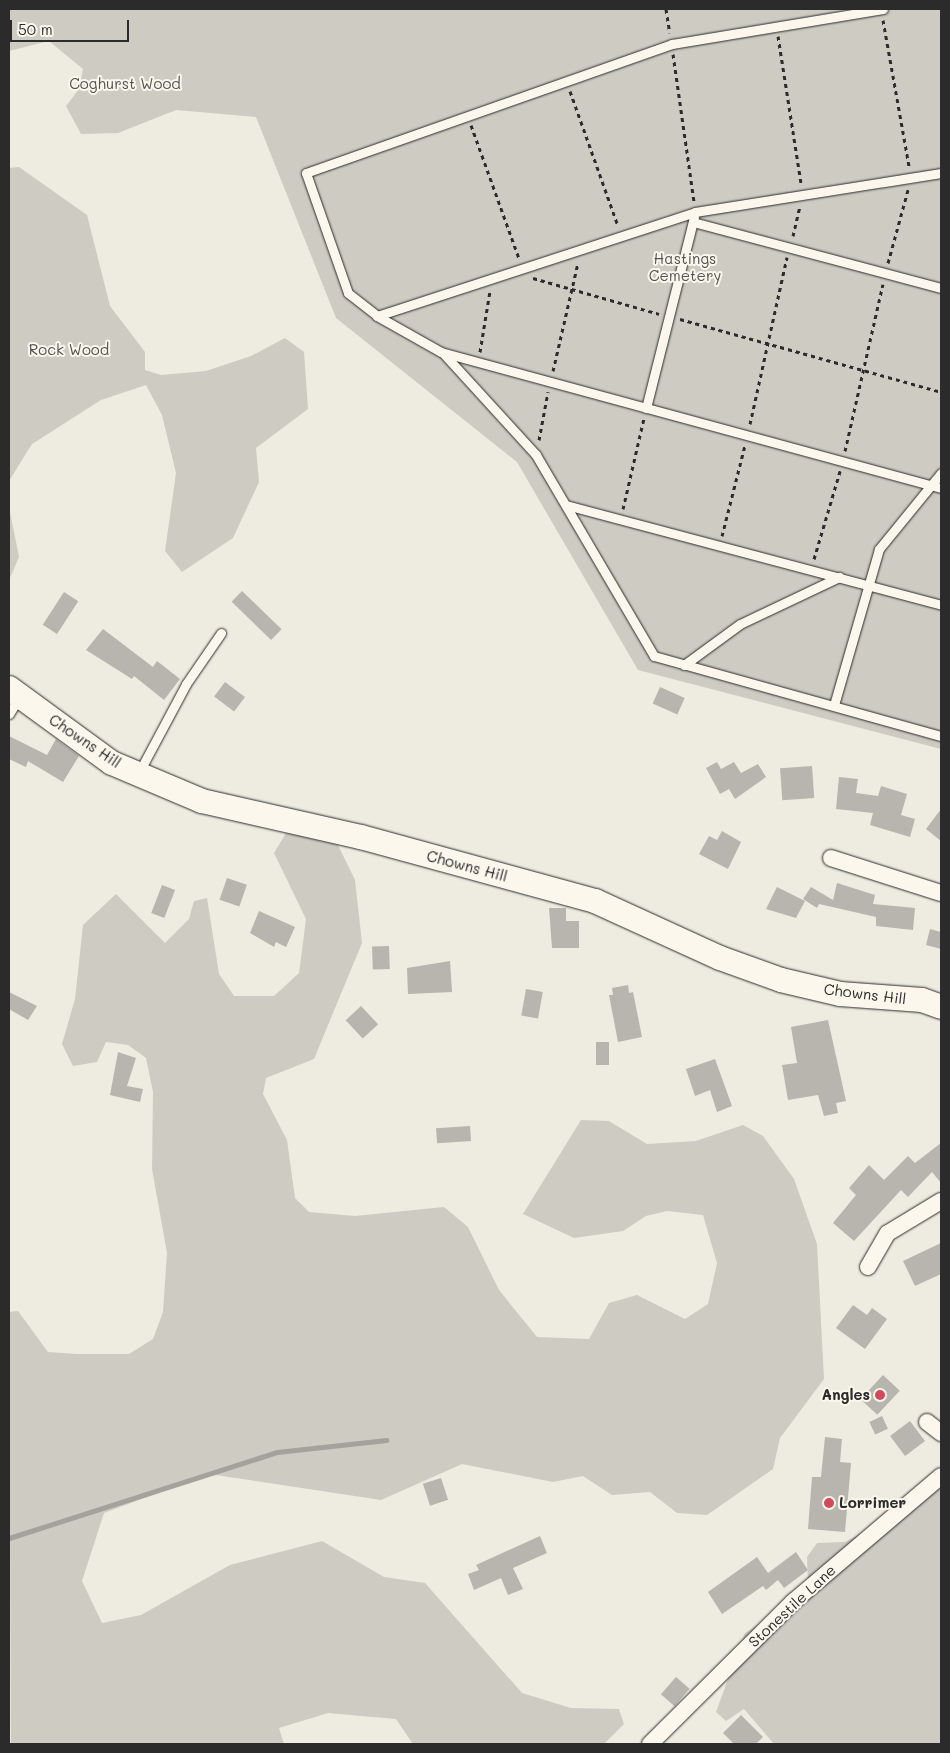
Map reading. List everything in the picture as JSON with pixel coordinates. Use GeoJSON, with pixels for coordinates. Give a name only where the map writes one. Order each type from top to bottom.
{"type":"FeatureCollection","features":[{"type":"Feature","properties":{"kind":"street","name":"Chowns Hill"},"geometry":{"type":"LineString","coordinates":[[12,699],[112,763],[202,802],[361,837],[595,901],[720,958],[780,980],[840,994],[922,1000],[941,1007]]}},
{"type":"Feature","properties":{"kind":"street"},"geometry":{"type":"LineString","coordinates":[[831,858],[941,893]]}},
{"type":"Feature","properties":{"kind":"street"},"geometry":{"type":"LineString","coordinates":[[868,1267],[888,1233],[941,1201]]}},
{"type":"Feature","properties":{"kind":"street"},"geometry":{"type":"LineString","coordinates":[[926,1422],[941,1433]]}},
{"type":"Feature","properties":{"kind":"street","name":"Stonestile Lane"},"geometry":{"type":"LineString","coordinates":[[650,1744],[793,1602],[941,1476]]}},
{"type":"Feature","properties":{"kind":"lane"},"geometry":{"type":"LineString","coordinates":[[882,9],[672,44],[306,173],[348,293],[377,316],[441,352],[550,384],[937,487]]}},
{"type":"Feature","properties":{"kind":"lane"},"geometry":{"type":"LineString","coordinates":[[377,316],[695,212],[941,173]]}},
{"type":"Feature","properties":{"kind":"lane"},"geometry":{"type":"LineString","coordinates":[[646,408],[695,212]]}},
{"type":"Feature","properties":{"kind":"lane"},"geometry":{"type":"LineString","coordinates":[[693,222],[941,288]]}},
{"type":"Feature","properties":{"kind":"lane"},"geometry":{"type":"LineString","coordinates":[[441,352],[536,455],[654,656],[941,736]]}},
{"type":"Feature","properties":{"kind":"lane"},"geometry":{"type":"LineString","coordinates":[[834,705],[879,548],[937,487],[941,473]]}},
{"type":"Feature","properties":{"kind":"lane"},"geometry":{"type":"LineString","coordinates":[[566,505],[941,605]]}},
{"type":"Feature","properties":{"kind":"lane"},"geometry":{"type":"LineString","coordinates":[[684,665],[740,624],[839,577]]}},
{"type":"Feature","properties":{"kind":"lane"},"geometry":{"type":"LineString","coordinates":[[138,774],[186,684],[221,632]]}},
{"type":"Feature","properties":{"kind":"path"},"geometry":{"type":"LineString","coordinates":[[666,9],[695,212]]}},
{"type":"Feature","properties":{"kind":"path"},"geometry":{"type":"LineString","coordinates":[[811,569],[843,461],[862,370],[911,178],[882,9]]}},
{"type":"Feature","properties":{"kind":"path"},"geometry":{"type":"LineString","coordinates":[[719,546],[747,437],[803,195],[776,26]]}},
{"type":"Feature","properties":{"kind":"path"},"geometry":{"type":"LineString","coordinates":[[567,80],[622,236]]}},
{"type":"Feature","properties":{"kind":"path"},"geometry":{"type":"LineString","coordinates":[[468,115],[523,268]]}},
{"type":"Feature","properties":{"kind":"path"},"geometry":{"type":"LineString","coordinates":[[536,455],[550,384],[573,291],[580,250]]}},
{"type":"Feature","properties":{"kind":"path"},"geometry":{"type":"LineString","coordinates":[[513,272],[573,291],[768,341],[941,392]]}},
{"type":"Feature","properties":{"kind":"path"},"geometry":{"type":"LineString","coordinates":[[479,362],[492,278]]}},
{"type":"Feature","properties":{"kind":"path"},"geometry":{"type":"LineString","coordinates":[[621,520],[646,408]]}},
{"type":"Feature","properties":{"kind":"green space","name":"Hastings Cemetery"},"geometry":{"type":"Polygon","coordinates":[[[9,9],[941,9],[941,749],[638,670],[517,462],[336,318],[256,117],[176,110],[118,133],[81,134],[66,106],[79,89],[83,69],[49,41],[9,51],[9,9]]]}},
{"type":"Feature","properties":{"kind":"green space","name":"Rock Wood"},"geometry":{"type":"Polygon","coordinates":[[[19,167],[87,215],[110,306],[145,352],[145,370],[161,375],[206,371],[251,356],[285,338],[304,352],[308,409],[256,448],[259,482],[233,538],[182,572],[165,551],[176,473],[162,415],[146,385],[101,400],[32,444],[9,481],[9,168],[19,167]]]}},
{"type":"Feature","properties":{"kind":"green space"},"geometry":{"type":"Polygon","coordinates":[[[9,507],[19,557],[9,580],[9,507]]]}},
{"type":"Feature","properties":{"kind":"green space"},"geometry":{"type":"Polygon","coordinates":[[[289,828],[337,843],[355,880],[362,943],[314,1059],[266,1078],[263,1094],[287,1140],[295,1198],[309,1212],[355,1216],[444,1207],[468,1227],[499,1290],[537,1337],[589,1339],[609,1303],[637,1295],[685,1319],[708,1304],[717,1263],[703,1215],[667,1211],[646,1216],[623,1231],[574,1238],[523,1214],[581,1120],[609,1121],[647,1144],[696,1141],[743,1125],[763,1136],[794,1179],[817,1244],[824,1379],[780,1438],[773,1469],[707,1515],[677,1513],[650,1492],[612,1495],[583,1476],[553,1482],[462,1464],[381,1500],[209,1474],[104,1513],[82,1581],[102,1623],[141,1615],[230,1565],[322,1541],[384,1577],[425,1583],[522,1693],[571,1708],[619,1709],[624,1724],[604,1744],[413,1744],[396,1719],[328,1713],[279,1728],[284,1744],[11,1744],[9,1312],[18,1311],[48,1352],[129,1354],[153,1339],[163,1312],[167,1253],[152,1169],[153,1092],[146,1058],[128,1045],[106,1042],[97,1062],[73,1066],[62,1044],[75,999],[83,925],[116,894],[165,943],[189,919],[194,901],[207,898],[219,974],[234,996],[274,996],[299,973],[306,919],[274,853],[289,828]]]}},
{"type":"Feature","properties":{"kind":"green space"},"geometry":{"type":"Polygon","coordinates":[[[941,1472],[941,1744],[774,1744],[744,1709],[726,1721],[716,1712],[745,1633],[783,1609],[808,1582],[807,1557],[817,1543],[845,1542],[864,1532],[941,1472]]]}},
{"type":"Feature","properties":{"kind":"building"},"geometry":{"type":"Polygon","coordinates":[[[242,591],[282,629],[271,640],[232,602],[242,591]]]}},
{"type":"Feature","properties":{"kind":"building"},"geometry":{"type":"Polygon","coordinates":[[[64,592],[78,601],[57,634],[43,625],[64,592]]]}},
{"type":"Feature","properties":{"kind":"building"},"geometry":{"type":"Polygon","coordinates":[[[103,629],[153,667],[157,661],[180,679],[164,700],[134,676],[132,679],[86,650],[103,629]]]}},
{"type":"Feature","properties":{"kind":"building"},"geometry":{"type":"Polygon","coordinates":[[[225,682],[245,697],[234,711],[214,696],[225,682]]]}},
{"type":"Feature","properties":{"kind":"building"},"geometry":{"type":"Polygon","coordinates":[[[660,687],[685,698],[677,714],[653,703],[660,687]]]}},
{"type":"Feature","properties":{"kind":"building"},"geometry":{"type":"Polygon","coordinates":[[[9,736],[47,755],[56,739],[79,756],[63,782],[28,761],[26,767],[9,759],[9,736]]]}},
{"type":"Feature","properties":{"kind":"building"},"geometry":{"type":"Polygon","coordinates":[[[717,762],[721,769],[734,762],[741,773],[758,764],[766,777],[735,799],[729,789],[720,794],[706,768],[717,762]]]}},
{"type":"Feature","properties":{"kind":"building"},"geometry":{"type":"Polygon","coordinates":[[[812,766],[814,798],[782,800],[780,768],[812,766]]]}},
{"type":"Feature","properties":{"kind":"building"},"geometry":{"type":"Polygon","coordinates":[[[839,777],[858,779],[856,793],[878,796],[881,786],[907,794],[901,815],[915,819],[910,837],[870,825],[873,813],[836,809],[839,777]]]}},
{"type":"Feature","properties":{"kind":"building"},"geometry":{"type":"Polygon","coordinates":[[[941,809],[941,841],[926,829],[941,809]]]}},
{"type":"Feature","properties":{"kind":"building"},"geometry":{"type":"Polygon","coordinates":[[[722,831],[741,842],[728,869],[699,854],[709,836],[717,840],[722,831]]]}},
{"type":"Feature","properties":{"kind":"building"},"geometry":{"type":"Polygon","coordinates":[[[227,878],[247,885],[239,907],[220,900],[227,878]]]}},
{"type":"Feature","properties":{"kind":"building"},"geometry":{"type":"Polygon","coordinates":[[[837,883],[875,895],[873,904],[915,908],[913,930],[876,926],[876,917],[819,904],[817,908],[803,899],[811,887],[833,900],[837,883]]]}},
{"type":"Feature","properties":{"kind":"building"},"geometry":{"type":"Polygon","coordinates":[[[162,885],[175,890],[164,918],[151,913],[162,885]]]}},
{"type":"Feature","properties":{"kind":"building"},"geometry":{"type":"Polygon","coordinates":[[[777,887],[805,901],[796,918],[766,909],[777,887]]]}},
{"type":"Feature","properties":{"kind":"building"},"geometry":{"type":"Polygon","coordinates":[[[549,908],[566,908],[566,921],[579,921],[579,948],[552,948],[549,908]]]}},
{"type":"Feature","properties":{"kind":"building"},"geometry":{"type":"Polygon","coordinates":[[[259,911],[295,927],[286,947],[276,942],[274,947],[250,933],[259,911]]]}},
{"type":"Feature","properties":{"kind":"building"},"geometry":{"type":"Polygon","coordinates":[[[930,929],[941,932],[941,949],[926,945],[930,929]]]}},
{"type":"Feature","properties":{"kind":"building"},"geometry":{"type":"Polygon","coordinates":[[[389,946],[390,969],[373,970],[372,947],[389,946]]]}},
{"type":"Feature","properties":{"kind":"building"},"geometry":{"type":"Polygon","coordinates":[[[450,961],[452,992],[408,994],[407,968],[450,961]]]}},
{"type":"Feature","properties":{"kind":"building"},"geometry":{"type":"Polygon","coordinates":[[[628,985],[629,993],[633,992],[642,1037],[618,1042],[609,995],[613,995],[612,988],[628,985]]]}},
{"type":"Feature","properties":{"kind":"building"},"geometry":{"type":"Polygon","coordinates":[[[526,989],[543,992],[538,1019],[521,1016],[526,989]]]}},
{"type":"Feature","properties":{"kind":"building"},"geometry":{"type":"Polygon","coordinates":[[[9,992],[37,1006],[28,1020],[9,1009],[9,992]]]}},
{"type":"Feature","properties":{"kind":"building"},"geometry":{"type":"Polygon","coordinates":[[[361,1006],[378,1024],[363,1039],[346,1020],[361,1006]]]}},
{"type":"Feature","properties":{"kind":"building"},"geometry":{"type":"Polygon","coordinates":[[[828,1020],[846,1101],[836,1103],[838,1113],[824,1116],[818,1095],[788,1100],[782,1065],[797,1063],[791,1027],[828,1020]]]}},
{"type":"Feature","properties":{"kind":"building"},"geometry":{"type":"Polygon","coordinates":[[[596,1042],[609,1042],[609,1065],[596,1065],[596,1042]]]}},
{"type":"Feature","properties":{"kind":"building"},"geometry":{"type":"Polygon","coordinates":[[[118,1052],[136,1058],[127,1086],[143,1089],[140,1102],[110,1095],[118,1052]]]}},
{"type":"Feature","properties":{"kind":"building"},"geometry":{"type":"Polygon","coordinates":[[[715,1059],[732,1106],[717,1112],[710,1090],[695,1096],[686,1069],[715,1059]]]}},
{"type":"Feature","properties":{"kind":"building"},"geometry":{"type":"Polygon","coordinates":[[[470,1126],[471,1141],[437,1143],[436,1128],[470,1126]]]}},
{"type":"Feature","properties":{"kind":"building"},"geometry":{"type":"Polygon","coordinates":[[[941,1143],[941,1183],[932,1172],[908,1197],[901,1190],[854,1241],[833,1223],[856,1195],[849,1188],[869,1165],[884,1180],[908,1156],[915,1163],[941,1143]]]}},
{"type":"Feature","properties":{"kind":"building"},"geometry":{"type":"Polygon","coordinates":[[[941,1243],[941,1274],[915,1286],[903,1261],[941,1243]]]}},
{"type":"Feature","properties":{"kind":"building"},"geometry":{"type":"Polygon","coordinates":[[[853,1305],[867,1315],[872,1308],[887,1319],[865,1349],[836,1328],[853,1305]]]}},
{"type":"Feature","properties":{"kind":"building","name":"Angles"},"geometry":{"type":"Polygon","coordinates":[[[883,1375],[900,1391],[877,1415],[860,1399],[883,1375]]]}},
{"type":"Feature","properties":{"kind":"building"},"geometry":{"type":"Polygon","coordinates":[[[882,1416],[888,1429],[875,1435],[869,1422],[882,1416]]]}},
{"type":"Feature","properties":{"kind":"building"},"geometry":{"type":"Polygon","coordinates":[[[910,1421],[925,1441],[905,1456],[890,1436],[910,1421]]]}},
{"type":"Feature","properties":{"kind":"building","name":"Lorrimer"},"geometry":{"type":"Polygon","coordinates":[[[825,1437],[842,1439],[840,1462],[851,1463],[845,1532],[808,1529],[812,1477],[821,1477],[825,1437]]]}},
{"type":"Feature","properties":{"kind":"building"},"geometry":{"type":"Polygon","coordinates":[[[441,1478],[448,1500],[430,1506],[423,1484],[441,1478]]]}},
{"type":"Feature","properties":{"kind":"building"},"geometry":{"type":"Polygon","coordinates":[[[540,1536],[547,1553],[513,1568],[523,1589],[508,1595],[501,1578],[474,1590],[468,1574],[479,1570],[476,1565],[540,1536]]]}},
{"type":"Feature","properties":{"kind":"building"},"geometry":{"type":"Polygon","coordinates":[[[796,1552],[808,1570],[784,1588],[778,1580],[766,1590],[763,1586],[722,1614],[708,1592],[757,1557],[768,1573],[796,1552]]]}},
{"type":"Feature","properties":{"kind":"building"},"geometry":{"type":"Polygon","coordinates":[[[676,1677],[690,1689],[674,1706],[661,1694],[676,1677]]]}},
{"type":"Feature","properties":{"kind":"building"},"geometry":{"type":"Polygon","coordinates":[[[741,1715],[763,1737],[756,1744],[734,1744],[723,1733],[741,1715]]]}},
{"type":"Feature","properties":{"kind":"waterway"},"geometry":{"type":"LineString","coordinates":[[9,1538],[277,1452],[386,1440]]}},
{"type":"Feature","properties":{"kind":"place","name":"Angles"},"geometry":{"type":"Point","coordinates":[880,1395]}},
{"type":"Feature","properties":{"kind":"place","name":"Lorrimer"},"geometry":{"type":"Point","coordinates":[829,1503]}},
{"type":"Feature","properties":{"kind":"park label","name":"Coghurst Wood"},"geometry":{"type":"Point","coordinates":[125,84]}}]}
